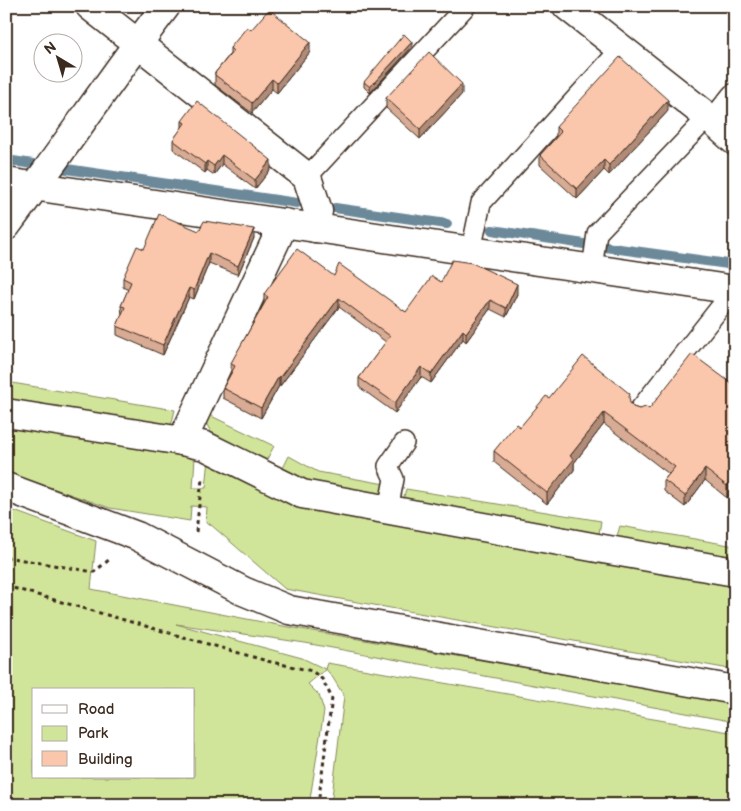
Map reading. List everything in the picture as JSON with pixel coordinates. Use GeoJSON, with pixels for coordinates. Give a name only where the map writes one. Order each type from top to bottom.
{"type":"FeatureCollection","features":[{"type":"Feature","properties":{"kind":"street"},"geometry":{"type":"LineString","coordinates":[[90,6],[308,176],[318,211],[315,228]]}},
{"type":"Feature","properties":{"kind":"street"},"geometry":{"type":"LineString","coordinates":[[6,226],[166,6]]}},
{"type":"Feature","properties":{"kind":"street"},"geometry":{"type":"LineString","coordinates":[[568,6],[712,120],[735,142]]}},
{"type":"Feature","properties":{"kind":"street"},"geometry":{"type":"LineString","coordinates":[[712,120],[735,98]]}},
{"type":"Feature","properties":{"kind":"street"},"geometry":{"type":"LineString","coordinates":[[6,182],[734,290]]}},
{"type":"Feature","properties":{"kind":"street"},"geometry":{"type":"LineString","coordinates":[[182,441],[284,223]]}},
{"type":"Feature","properties":{"kind":"street"},"geometry":{"type":"LineString","coordinates":[[6,413],[205,446],[302,494],[593,548],[735,572]]}},
{"type":"Feature","properties":{"kind":"street"},"geometry":{"type":"LineString","coordinates":[[6,487],[137,536],[243,591],[289,610],[735,690]]}},
{"type":"Feature","properties":{"kind":"lane"},"geometry":{"type":"LineString","coordinates":[[308,176],[466,6]]}},
{"type":"Feature","properties":{"kind":"lane"},"geometry":{"type":"LineString","coordinates":[[471,251],[481,204],[621,49]]}},
{"type":"Feature","properties":{"kind":"lane"},"geometry":{"type":"LineString","coordinates":[[592,269],[597,233],[712,120]]}},
{"type":"Feature","properties":{"kind":"lane"},"geometry":{"type":"LineString","coordinates":[[640,409],[734,290]]}},
{"type":"Feature","properties":{"kind":"lane"},"geometry":{"type":"LineString","coordinates":[[388,509],[394,479],[388,466],[404,443]]}},
{"type":"Feature","properties":{"kind":"path"},"geometry":{"type":"LineString","coordinates":[[197,522],[200,488]]}},
{"type":"Feature","properties":{"kind":"path"},"geometry":{"type":"LineString","coordinates":[[6,557],[94,572],[137,536]]}},
{"type":"Feature","properties":{"kind":"path"},"geometry":{"type":"LineString","coordinates":[[6,586],[267,661],[312,671],[322,680],[332,698],[318,805]]}},
{"type":"Feature","properties":{"kind":"green space"},"geometry":{"type":"Polygon","coordinates":[[[6,382],[175,410],[170,430],[6,404],[6,382]]]}},
{"type":"Feature","properties":{"kind":"green space"},"geometry":{"type":"Polygon","coordinates":[[[207,414],[274,446],[265,463],[215,440],[204,419],[207,414]]]}},
{"type":"Feature","properties":{"kind":"green space"},"geometry":{"type":"Polygon","coordinates":[[[6,424],[195,457],[193,488],[206,488],[209,459],[735,580],[735,670],[285,589],[210,524],[206,523],[207,507],[191,506],[190,521],[110,508],[6,472],[6,424]]]}},
{"type":"Feature","properties":{"kind":"green space"},"geometry":{"type":"Polygon","coordinates":[[[289,456],[318,472],[385,484],[381,502],[280,474],[289,456]]]}},
{"type":"Feature","properties":{"kind":"green space"},"geometry":{"type":"Polygon","coordinates":[[[406,489],[601,521],[598,540],[403,500],[406,489]]]}},
{"type":"Feature","properties":{"kind":"green space"},"geometry":{"type":"Polygon","coordinates":[[[6,508],[96,541],[91,589],[283,626],[735,704],[735,722],[305,643],[176,624],[302,658],[325,669],[327,663],[735,733],[735,805],[331,805],[344,696],[326,669],[308,684],[319,695],[324,711],[309,805],[6,805],[6,508]]]}},
{"type":"Feature","properties":{"kind":"green space"},"geometry":{"type":"Polygon","coordinates":[[[620,526],[735,546],[735,563],[623,544],[617,536],[620,526]]]}},
{"type":"Feature","properties":{"kind":"building"},"geometry":{"type":"Polygon","coordinates":[[[269,9],[310,42],[277,83],[272,79],[252,103],[215,75],[215,73],[233,51],[230,48],[247,27],[251,30],[269,9]]]}},
{"type":"Feature","properties":{"kind":"building"},"geometry":{"type":"Polygon","coordinates":[[[404,34],[412,42],[370,87],[364,82],[404,34]]]}},
{"type":"Feature","properties":{"kind":"building"},"geometry":{"type":"Polygon","coordinates":[[[429,52],[462,84],[420,129],[386,98],[429,52]]]}},
{"type":"Feature","properties":{"kind":"building"},"geometry":{"type":"Polygon","coordinates":[[[620,57],[668,100],[609,165],[604,160],[577,189],[540,155],[561,132],[556,127],[620,57]]]}},
{"type":"Feature","properties":{"kind":"building"},"geometry":{"type":"Polygon","coordinates":[[[197,101],[271,160],[255,180],[222,155],[214,166],[207,161],[205,164],[173,140],[185,123],[182,121],[197,101]]]}},
{"type":"Feature","properties":{"kind":"building"},"geometry":{"type":"Polygon","coordinates":[[[159,214],[199,231],[204,221],[254,229],[238,266],[209,253],[194,290],[189,288],[163,345],[117,326],[125,307],[121,306],[131,282],[123,278],[137,246],[144,249],[159,214]]]}},
{"type":"Feature","properties":{"kind":"building"},"geometry":{"type":"Polygon","coordinates":[[[297,249],[334,276],[339,264],[406,312],[432,276],[441,282],[452,260],[472,263],[517,284],[506,308],[490,300],[466,333],[463,330],[431,374],[421,367],[395,403],[359,378],[390,336],[339,298],[279,376],[261,408],[223,388],[235,366],[231,364],[232,361],[268,297],[264,294],[297,249]]]}},
{"type":"Feature","properties":{"kind":"building"},"geometry":{"type":"Polygon","coordinates":[[[692,354],[735,386],[735,476],[727,486],[705,469],[685,496],[664,480],[675,467],[604,413],[570,456],[574,459],[547,493],[494,451],[516,424],[520,427],[546,396],[549,398],[583,356],[630,394],[630,403],[633,407],[639,409],[646,407],[649,409],[692,354]]]}},
{"type":"Feature","properties":{"kind":"waterway"},"geometry":{"type":"LineString","coordinates":[[6,160],[33,164]]}},
{"type":"Feature","properties":{"kind":"waterway"},"geometry":{"type":"LineString","coordinates":[[60,168],[297,203]]}},
{"type":"Feature","properties":{"kind":"waterway"},"geometry":{"type":"LineString","coordinates":[[335,208],[447,224]]}},
{"type":"Feature","properties":{"kind":"waterway"},"geometry":{"type":"LineString","coordinates":[[492,230],[584,244]]}},
{"type":"Feature","properties":{"kind":"waterway"},"geometry":{"type":"LineString","coordinates":[[605,247],[735,265]]}}]}
